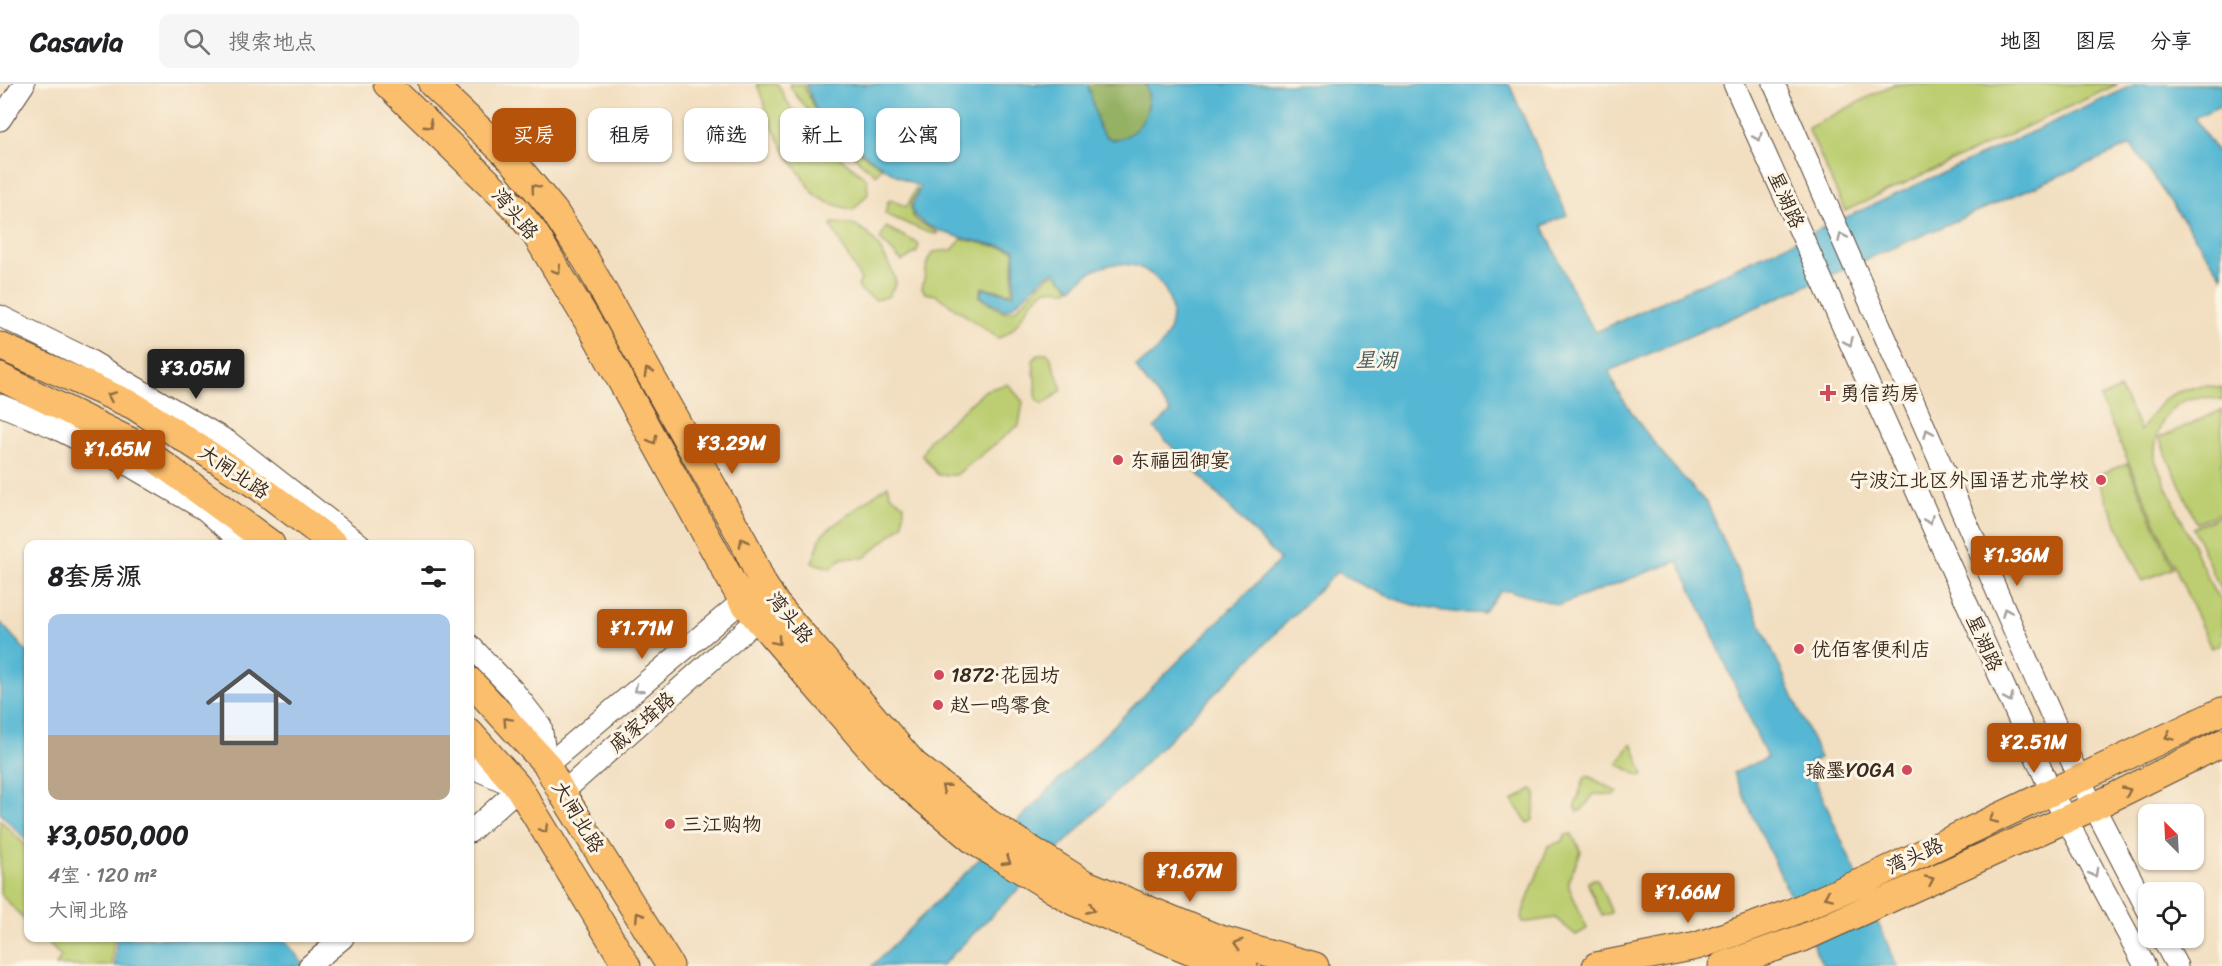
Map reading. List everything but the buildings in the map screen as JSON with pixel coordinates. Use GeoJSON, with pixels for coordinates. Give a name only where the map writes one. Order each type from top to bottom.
{"type":"FeatureCollection","features":[{"type":"Feature","properties":{"kind":"main road","name":"湾头路"},"geometry":{"type":"LineString","coordinates":[[387,84],[516,209],[534,232],[760,602],[914,764],[981,832],[1046,873],[1074,902],[1189,950],[1244,966]]}},
{"type":"Feature","properties":{"kind":"main road","name":"湾头路"},"geometry":{"type":"LineString","coordinates":[[432,84],[512,160],[554,211],[586,260],[744,542],[760,602]]}},
{"type":"Feature","properties":{"kind":"main road","name":"大闸北路"},"geometry":{"type":"LineString","coordinates":[[0,346],[134,406],[259,487],[329,540]]}},
{"type":"Feature","properties":{"kind":"main road","name":"大闸北路"},"geometry":{"type":"LineString","coordinates":[[0,377],[134,443],[266,540]]}},
{"type":"Feature","properties":{"kind":"main road","name":"大闸北路"},"geometry":{"type":"LineString","coordinates":[[474,685],[547,765],[562,793],[670,966]]}},
{"type":"Feature","properties":{"kind":"main road","name":"湾头路"},"geometry":{"type":"LineString","coordinates":[[1596,966],[1625,963],[1697,946],[1790,913],[1866,880],[2222,711]]}},
{"type":"Feature","properties":{"kind":"main road","name":"大闸北路"},"geometry":{"type":"LineString","coordinates":[[474,738],[519,788],[627,966]]}},
{"type":"Feature","properties":{"kind":"main road","name":"湾头路"},"geometry":{"type":"LineString","coordinates":[[1722,966],[1803,938],[1877,905],[2093,807],[2222,743]]}},
{"type":"Feature","properties":{"kind":"main road","name":"湾头路"},"geometry":{"type":"LineString","coordinates":[[1046,873],[1084,883],[1217,938],[1315,966]]}},
{"type":"Feature","properties":{"kind":"street"},"geometry":{"type":"LineString","coordinates":[[0,120],[24,84]]}},
{"type":"Feature","properties":{"kind":"street","name":"星湖路"},"geometry":{"type":"LineString","coordinates":[[1734,84],[2051,791],[2145,966]]}},
{"type":"Feature","properties":{"kind":"street","name":"星湖路"},"geometry":{"type":"LineString","coordinates":[[1774,84],[2079,778],[2138,892]]}},
{"type":"Feature","properties":{"kind":"street"},"geometry":{"type":"LineString","coordinates":[[0,316],[84,357],[229,442],[355,540]]}},
{"type":"Feature","properties":{"kind":"street"},"geometry":{"type":"LineString","coordinates":[[0,405],[52,427],[130,466],[205,510],[239,540]]}},
{"type":"Feature","properties":{"kind":"street","name":"戚家𡍲路"},"geometry":{"type":"LineString","coordinates":[[547,765],[760,602]]}},
{"type":"Feature","properties":{"kind":"street","name":"戚家𡍲路"},"geometry":{"type":"LineString","coordinates":[[562,793],[760,602]]}},
{"type":"Feature","properties":{"kind":"street"},"geometry":{"type":"LineString","coordinates":[[474,649],[513,690],[541,726],[547,765]]}},
{"type":"Feature","properties":{"kind":"street"},"geometry":{"type":"LineString","coordinates":[[474,768],[519,788],[474,828]]}},
{"type":"Feature","properties":{"kind":"street"},"geometry":{"type":"LineString","coordinates":[[309,966],[338,942]]}},
{"type":"Feature","properties":{"kind":"street"},"geometry":{"type":"LineString","coordinates":[[2167,948],[2176,966]]}},
{"type":"Feature","properties":{"kind":"green space"},"geometry":{"type":"Polygon","coordinates":[[[757,84],[778,84],[791,108],[780,108],[780,142],[768,114],[768,108],[766,108],[757,84]]]}},
{"type":"Feature","properties":{"kind":"green space"},"geometry":{"type":"Polygon","coordinates":[[[789,84],[803,84],[814,108],[806,108],[789,84]]]}},
{"type":"Feature","properties":{"kind":"green space"},"geometry":{"type":"Polygon","coordinates":[[[1088,84],[1146,84],[1149,100],[1142,123],[1131,134],[1123,138],[1114,139],[1105,136],[1096,120],[1088,84]]]}},
{"type":"Feature","properties":{"kind":"green space"},"geometry":{"type":"Polygon","coordinates":[[[1894,84],[2118,84],[1845,211],[1808,128],[1894,84]]]}},
{"type":"Feature","properties":{"kind":"green space"},"geometry":{"type":"Polygon","coordinates":[[[864,155],[882,167],[876,175],[861,162],[864,162],[864,155]]]}},
{"type":"Feature","properties":{"kind":"green space"},"geometry":{"type":"Polygon","coordinates":[[[792,162],[846,162],[867,179],[868,194],[853,210],[829,203],[815,195],[792,162]]]}},
{"type":"Feature","properties":{"kind":"green space"},"geometry":{"type":"Polygon","coordinates":[[[915,189],[918,190],[911,203],[912,215],[918,222],[937,234],[929,233],[885,214],[888,201],[891,200],[907,207],[915,189]]]}},
{"type":"Feature","properties":{"kind":"green space"},"geometry":{"type":"Polygon","coordinates":[[[832,223],[847,224],[863,229],[875,242],[886,259],[896,282],[889,296],[876,300],[861,291],[858,286],[861,280],[831,226],[832,223]]]}},
{"type":"Feature","properties":{"kind":"green space"},"geometry":{"type":"Polygon","coordinates":[[[886,227],[919,244],[917,252],[902,261],[880,239],[886,227]]]}},
{"type":"Feature","properties":{"kind":"green space"},"geometry":{"type":"Polygon","coordinates":[[[962,239],[1014,250],[1012,293],[982,287],[979,297],[1003,312],[1015,310],[1049,276],[1057,274],[1070,288],[1068,290],[1046,289],[1031,303],[1009,333],[998,338],[936,295],[925,293],[922,288],[928,260],[933,252],[952,250],[962,239]]]}},
{"type":"Feature","properties":{"kind":"green space"},"geometry":{"type":"Polygon","coordinates":[[[1047,353],[1062,390],[1044,404],[1037,401],[1033,360],[1039,354],[1047,353]]]}},
{"type":"Feature","properties":{"kind":"green space"},"geometry":{"type":"Polygon","coordinates":[[[1008,384],[1023,402],[1019,425],[956,475],[938,475],[922,455],[930,439],[986,390],[1008,384]]]}},
{"type":"Feature","properties":{"kind":"green space"},"geometry":{"type":"Polygon","coordinates":[[[2205,386],[2222,387],[2222,401],[2193,398],[2171,410],[2158,432],[2155,460],[2213,590],[2222,600],[2222,644],[2211,648],[2100,398],[2120,389],[2141,431],[2160,405],[2173,394],[2205,386]]]}},
{"type":"Feature","properties":{"kind":"green space"},"geometry":{"type":"Polygon","coordinates":[[[2222,410],[2222,512],[2197,523],[2159,438],[2222,410]]]}},
{"type":"Feature","properties":{"kind":"green space"},"geometry":{"type":"Polygon","coordinates":[[[2127,463],[2173,568],[2142,581],[2096,476],[2127,463]]]}},
{"type":"Feature","properties":{"kind":"green space"},"geometry":{"type":"Polygon","coordinates":[[[888,485],[890,494],[904,505],[903,525],[864,558],[842,558],[831,568],[812,563],[822,534],[888,485]]]}},
{"type":"Feature","properties":{"kind":"green space"},"geometry":{"type":"Polygon","coordinates":[[[2222,515],[2222,593],[2193,528],[2222,515]]]}},
{"type":"Feature","properties":{"kind":"green space"},"geometry":{"type":"Polygon","coordinates":[[[1630,745],[1633,745],[1644,775],[1640,776],[1618,764],[1630,745]]]}},
{"type":"Feature","properties":{"kind":"green space"},"geometry":{"type":"Polygon","coordinates":[[[1588,776],[1618,792],[1614,795],[1594,794],[1578,812],[1575,806],[1584,779],[1588,776]]]}},
{"type":"Feature","properties":{"kind":"green space"},"geometry":{"type":"Polygon","coordinates":[[[1532,789],[1536,792],[1533,820],[1528,823],[1512,801],[1532,789]]]}},
{"type":"Feature","properties":{"kind":"green space"},"geometry":{"type":"Polygon","coordinates":[[[0,820],[24,844],[24,920],[0,893],[0,820]]]}},
{"type":"Feature","properties":{"kind":"green space"},"geometry":{"type":"Polygon","coordinates":[[[1572,834],[1581,852],[1569,879],[1569,887],[1587,929],[1576,935],[1555,918],[1523,922],[1521,917],[1548,846],[1563,841],[1565,835],[1572,834]]]}},
{"type":"Feature","properties":{"kind":"green space"},"geometry":{"type":"Polygon","coordinates":[[[1597,879],[1611,913],[1602,916],[1588,884],[1597,879]]]}},
{"type":"Feature","properties":{"kind":"green space"},"geometry":{"type":"Polygon","coordinates":[[[46,942],[113,942],[112,966],[56,966],[61,956],[46,942]]]}},
{"type":"Feature","properties":{"kind":"water","name":"星湖"},"geometry":{"type":"Polygon","coordinates":[[[806,84],[1088,84],[1099,128],[1105,136],[1113,140],[1131,133],[1143,120],[1148,103],[1146,84],[1509,84],[1567,215],[1543,226],[1583,313],[1596,332],[2136,84],[2222,84],[2222,105],[2194,118],[2222,159],[2222,276],[2131,145],[1609,371],[1616,389],[1644,430],[1708,505],[1820,758],[1808,764],[1897,966],[1823,966],[1733,773],[1767,758],[1678,561],[1559,605],[1510,591],[1501,591],[1483,613],[1443,611],[1407,603],[1372,590],[1337,572],[941,966],[872,966],[1280,560],[1154,428],[1171,412],[1136,366],[1160,346],[1171,324],[1170,302],[1160,283],[1143,270],[1122,264],[1097,269],[1072,288],[1055,272],[1048,274],[1013,306],[1004,310],[980,296],[983,288],[1014,295],[1015,249],[973,241],[941,231],[917,218],[911,209],[920,187],[906,181],[880,165],[876,162],[864,153],[864,108],[815,108],[806,84]]]}},
{"type":"Feature","properties":{"kind":"water"},"geometry":{"type":"Polygon","coordinates":[[[0,622],[24,649],[24,838],[0,813],[0,622]]]}},
{"type":"Feature","properties":{"kind":"water"},"geometry":{"type":"Polygon","coordinates":[[[116,942],[286,942],[305,966],[115,966],[116,942]]]}},
{"type":"Feature","properties":{"kind":"place","name":"勇信药房"},"geometry":{"type":"Point","coordinates":[1828,393]}},
{"type":"Feature","properties":{"kind":"place","name":"东福园御宴"},"geometry":{"type":"Point","coordinates":[1118,460]}},
{"type":"Feature","properties":{"kind":"place","name":"宁波江北区外国语艺术学校"},"geometry":{"type":"Point","coordinates":[2101,480]}},
{"type":"Feature","properties":{"kind":"place","name":"优佰客便利店"},"geometry":{"type":"Point","coordinates":[1799,649]}},
{"type":"Feature","properties":{"kind":"place","name":"1872·花园坊"},"geometry":{"type":"Point","coordinates":[939,675]}},
{"type":"Feature","properties":{"kind":"place","name":"赵一鸣零食"},"geometry":{"type":"Point","coordinates":[938,705]}},
{"type":"Feature","properties":{"kind":"place","name":"瑜墨YOGA"},"geometry":{"type":"Point","coordinates":[1907,770]}},
{"type":"Feature","properties":{"kind":"place","name":"三江购物"},"geometry":{"type":"Point","coordinates":[670,824]}}]}
